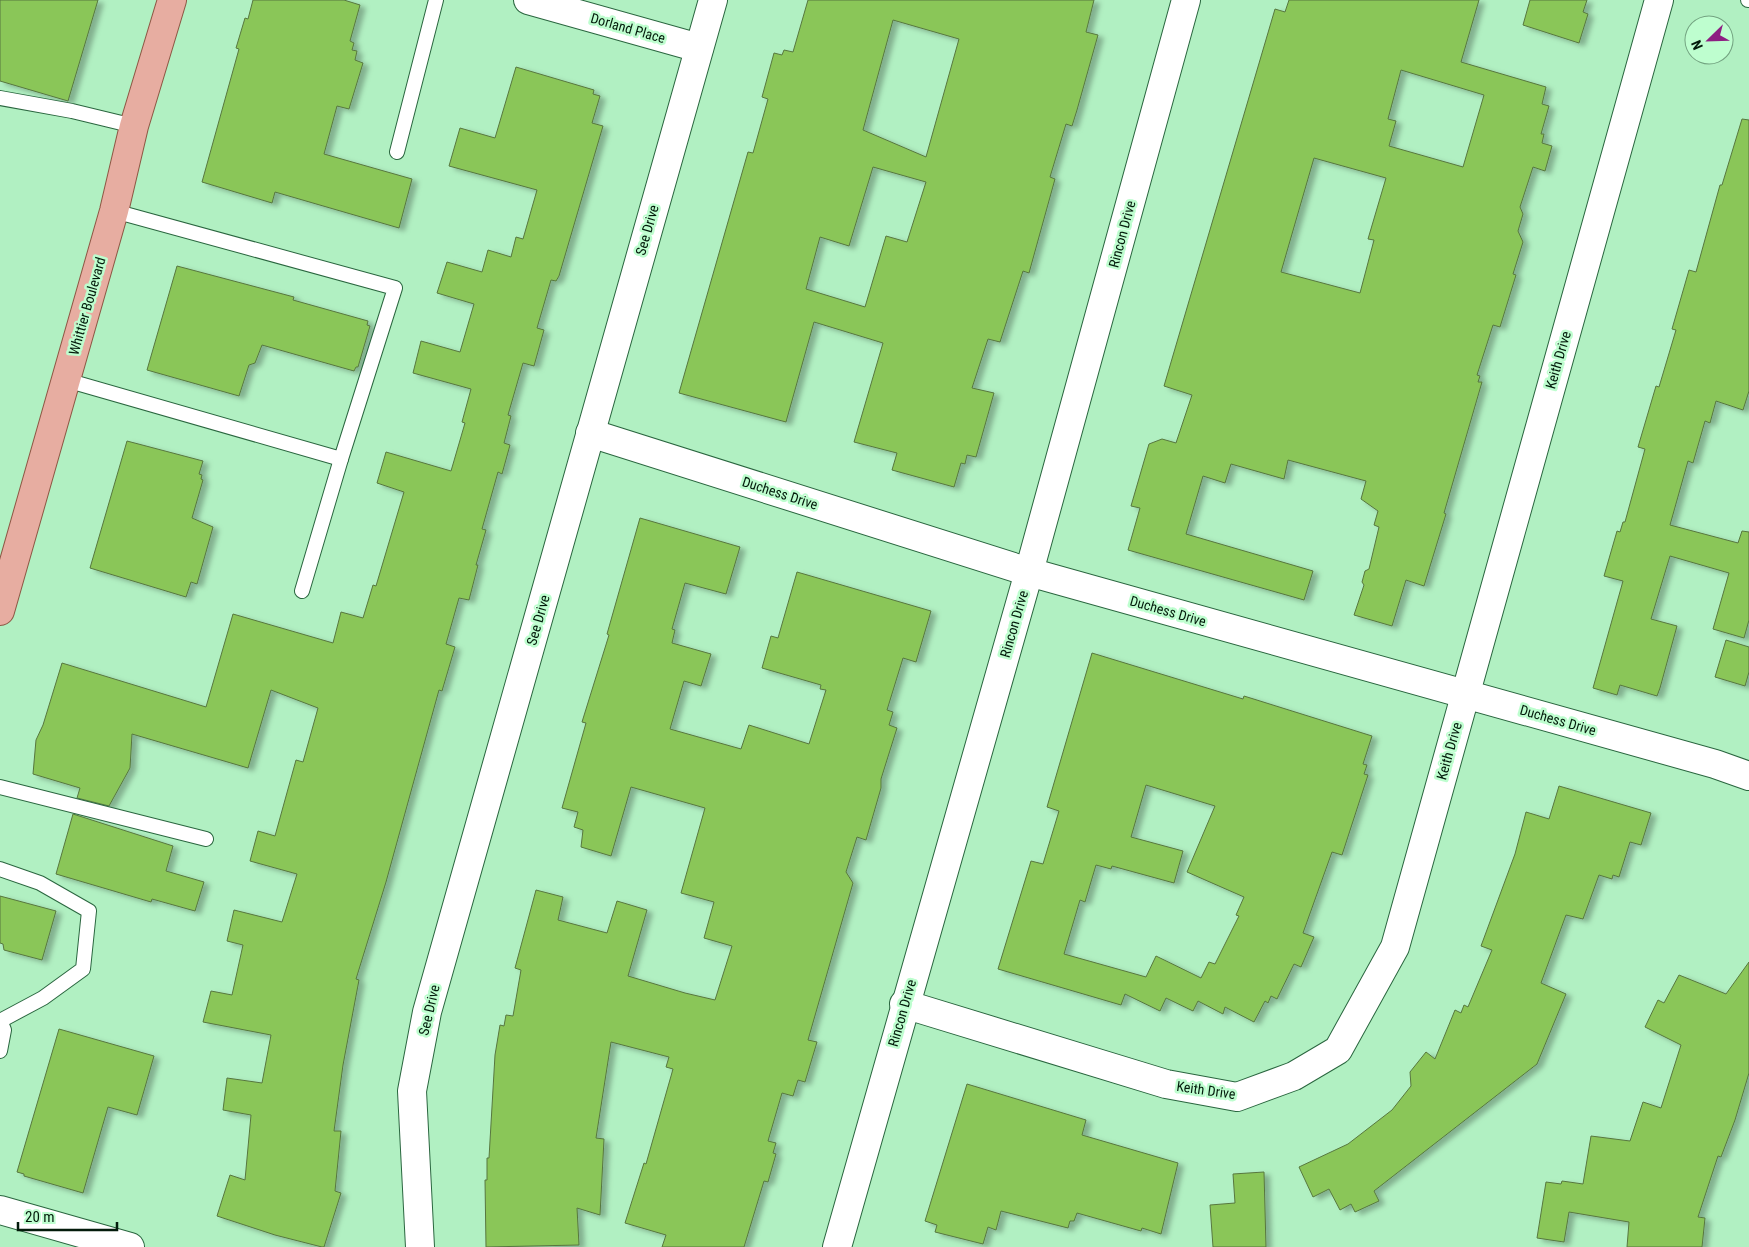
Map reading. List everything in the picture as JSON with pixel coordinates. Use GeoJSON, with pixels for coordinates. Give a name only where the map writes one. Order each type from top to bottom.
{"type":"FeatureCollection","features":[{"type":"Feature","properties":{"kind":"main road","name":"Whittier Boulevard"},"geometry":{"type":"LineString","coordinates":[[0,611],[114,211],[134,126],[172,0]]}},
{"type":"Feature","properties":{"kind":"street","name":"Dorland Place"},"geometry":{"type":"LineString","coordinates":[[528,0],[698,48]]}},
{"type":"Feature","properties":{"kind":"street","name":"See Drive"},"geometry":{"type":"LineString","coordinates":[[420,1247],[412,1092],[427,1012],[713,0]]}},
{"type":"Feature","properties":{"kind":"street","name":"Rincon Drive"},"geometry":{"type":"LineString","coordinates":[[836,1247],[1029,572],[1186,0]]}},
{"type":"Feature","properties":{"kind":"street","name":"Keith Drive"},"geometry":{"type":"LineString","coordinates":[[904,1004],[1166,1084],[1237,1097],[1294,1076],[1338,1050],[1395,947],[1659,0]]}},
{"type":"Feature","properties":{"kind":"street","name":"Duchess Drive"},"geometry":{"type":"LineString","coordinates":[[590,433],[1029,572],[1715,764],[1749,776]]}},
{"type":"Feature","properties":{"kind":"street"},"geometry":{"type":"LineString","coordinates":[[0,1210],[130,1247]]}},
{"type":"Feature","properties":{"kind":"lane"},"geometry":{"type":"LineString","coordinates":[[397,152],[436,0]]}},
{"type":"Feature","properties":{"kind":"lane"},"geometry":{"type":"LineString","coordinates":[[0,98],[72,111],[134,126]]}},
{"type":"Feature","properties":{"kind":"lane"},"geometry":{"type":"LineString","coordinates":[[114,211],[394,288],[302,591]]}},
{"type":"Feature","properties":{"kind":"lane"},"geometry":{"type":"LineString","coordinates":[[66,380],[341,459]]}},
{"type":"Feature","properties":{"kind":"lane"},"geometry":{"type":"LineString","coordinates":[[0,787],[206,839]]}},
{"type":"Feature","properties":{"kind":"lane"},"geometry":{"type":"LineString","coordinates":[[0,869],[40,883],[89,911],[83,969],[43,998],[0,1021],[4,1030],[0,1051]]}},
{"type":"Feature","properties":{"kind":"building"},"geometry":{"type":"Polygon","coordinates":[[[0,0],[98,0],[68,101],[0,81],[0,0]]]}},
{"type":"Feature","properties":{"kind":"building"},"geometry":{"type":"Polygon","coordinates":[[[253,0],[344,0],[360,5],[350,41],[354,43],[352,50],[357,51],[355,60],[363,63],[349,109],[337,106],[324,154],[412,179],[399,228],[275,192],[272,203],[202,182],[239,49],[236,48],[245,18],[248,19],[253,0]]]}},
{"type":"Feature","properties":{"kind":"building"},"geometry":{"type":"Polygon","coordinates":[[[808,0],[1094,0],[1086,32],[1098,35],[1077,110],[1072,126],[1066,124],[1050,177],[1055,179],[1029,273],[1023,271],[1000,342],[988,339],[972,388],[994,393],[976,457],[967,455],[965,464],[961,463],[954,487],[892,470],[897,453],[854,442],[883,343],[814,322],[786,422],[679,393],[748,152],[753,153],[768,99],[762,97],[774,53],[782,55],[784,50],[793,52],[808,0]],[[893,20],[863,130],[926,157],[959,39],[893,20]],[[873,167],[849,246],[820,237],[806,289],[865,307],[886,236],[907,242],[926,182],[873,167]]]}},
{"type":"Feature","properties":{"kind":"building"},"geometry":{"type":"Polygon","coordinates":[[[1289,0],[1479,0],[1461,62],[1546,87],[1542,104],[1549,106],[1541,134],[1544,134],[1542,143],[1552,146],[1545,171],[1533,167],[1520,207],[1523,214],[1518,231],[1523,242],[1513,274],[1516,275],[1500,327],[1493,325],[1477,375],[1480,376],[1478,382],[1482,382],[1424,586],[1406,580],[1392,626],[1354,615],[1364,585],[1362,582],[1365,571],[1369,569],[1379,527],[1374,525],[1378,511],[1361,499],[1366,481],[1288,460],[1284,479],[1231,464],[1225,483],[1203,476],[1186,534],[1313,571],[1304,600],[1128,550],[1140,508],[1131,506],[1149,444],[1162,439],[1176,443],[1192,395],[1164,386],[1275,9],[1285,12],[1289,0]],[[1401,70],[1388,119],[1396,121],[1389,146],[1463,167],[1484,95],[1401,70]],[[1314,158],[1281,272],[1360,293],[1374,240],[1368,239],[1386,178],[1314,158]]]}},
{"type":"Feature","properties":{"kind":"building"},"geometry":{"type":"Polygon","coordinates":[[[1530,0],[1587,0],[1583,12],[1588,14],[1579,43],[1523,25],[1530,0]]]}},
{"type":"Feature","properties":{"kind":"building"},"geometry":{"type":"Polygon","coordinates":[[[516,67],[594,90],[593,94],[600,96],[592,123],[603,126],[559,276],[556,281],[551,280],[537,328],[544,330],[534,366],[523,363],[508,415],[511,416],[504,443],[510,445],[502,474],[498,472],[482,529],[486,530],[469,600],[459,598],[446,644],[455,647],[442,691],[439,690],[386,882],[356,979],[359,980],[343,1065],[334,1131],[341,1131],[335,1191],[341,1193],[324,1247],[322,1247],[275,1235],[217,1216],[230,1175],[245,1180],[251,1115],[223,1110],[227,1078],[262,1083],[271,1035],[203,1022],[211,991],[232,995],[243,945],[227,941],[234,910],[282,922],[297,874],[250,861],[258,831],[275,836],[296,760],[303,762],[318,708],[271,690],[248,768],[132,734],[130,768],[109,806],[77,798],[80,788],[33,774],[36,740],[43,725],[62,663],[206,707],[233,614],[333,643],[341,612],[363,618],[373,585],[376,586],[404,492],[377,483],[386,452],[451,471],[465,423],[462,422],[471,389],[413,373],[421,341],[460,352],[474,304],[437,293],[447,262],[482,272],[488,250],[511,257],[516,237],[523,239],[537,190],[449,166],[460,128],[495,138],[516,67]]]}},
{"type":"Feature","properties":{"kind":"building"},"geometry":{"type":"Polygon","coordinates":[[[1742,119],[1749,120],[1749,391],[1743,410],[1716,401],[1710,423],[1705,421],[1693,463],[1688,461],[1670,525],[1738,543],[1742,531],[1749,532],[1749,620],[1744,638],[1713,629],[1729,573],[1670,556],[1651,619],[1677,626],[1657,696],[1620,685],[1617,695],[1593,688],[1623,581],[1604,576],[1617,531],[1620,532],[1623,522],[1625,522],[1645,449],[1638,447],[1656,386],[1659,387],[1676,330],[1672,329],[1689,270],[1696,272],[1720,185],[1722,185],[1742,119]]]}},
{"type":"Feature","properties":{"kind":"building"},"geometry":{"type":"Polygon","coordinates":[[[177,266],[294,297],[293,300],[368,321],[367,325],[370,326],[358,367],[354,371],[262,345],[255,363],[249,365],[239,396],[147,370],[177,266]]]}},
{"type":"Feature","properties":{"kind":"building"},"geometry":{"type":"Polygon","coordinates":[[[127,441],[203,461],[199,474],[202,475],[201,479],[203,480],[192,518],[213,527],[197,584],[191,582],[186,597],[90,568],[127,441]]]}},
{"type":"Feature","properties":{"kind":"building"},"geometry":{"type":"Polygon","coordinates":[[[640,518],[740,547],[726,594],[685,583],[672,629],[675,630],[672,643],[711,654],[701,686],[684,681],[670,729],[741,749],[749,725],[809,744],[826,690],[820,689],[821,685],[762,668],[771,636],[778,638],[797,572],[931,611],[916,662],[903,658],[887,710],[893,712],[889,725],[897,728],[881,779],[881,788],[866,840],[857,837],[846,872],[853,883],[808,1040],[817,1042],[805,1082],[798,1080],[793,1096],[782,1093],[768,1141],[776,1143],[773,1153],[776,1154],[768,1182],[764,1181],[744,1247],[662,1247],[666,1235],[625,1223],[644,1163],[646,1164],[673,1069],[666,1067],[669,1057],[611,1042],[596,1138],[604,1139],[600,1215],[577,1208],[579,1245],[486,1247],[485,1180],[487,1180],[487,1158],[489,1158],[495,1055],[500,1025],[504,1026],[506,1015],[513,1016],[521,970],[515,968],[536,890],[563,897],[558,920],[607,933],[617,901],[647,910],[628,976],[685,993],[715,1000],[732,946],[704,938],[714,902],[681,893],[705,808],[631,787],[611,856],[581,847],[583,830],[574,827],[578,812],[562,808],[586,723],[582,722],[609,635],[607,634],[640,518]]]}},
{"type":"Feature","properties":{"kind":"building"},"geometry":{"type":"Polygon","coordinates":[[[1726,640],[1749,647],[1749,672],[1745,686],[1715,677],[1726,640]]]}},
{"type":"Feature","properties":{"kind":"building"},"geometry":{"type":"Polygon","coordinates":[[[1092,653],[1243,699],[1244,696],[1372,736],[1363,764],[1367,765],[1364,774],[1368,775],[1342,855],[1332,852],[1303,933],[1314,937],[1301,967],[1294,964],[1277,999],[1271,996],[1268,1003],[1265,1001],[1254,1022],[1225,1007],[1223,1014],[1198,1001],[1193,1011],[1166,998],[1160,1011],[1125,994],[1121,1005],[998,969],[1031,861],[1043,864],[1059,811],[1047,807],[1092,653]],[[1146,785],[1131,837],[1183,851],[1174,883],[1112,866],[1111,869],[1096,865],[1085,902],[1080,900],[1064,954],[1146,977],[1156,956],[1201,978],[1209,962],[1215,964],[1239,916],[1236,915],[1244,897],[1187,872],[1215,806],[1146,785]]]}},
{"type":"Feature","properties":{"kind":"building"},"geometry":{"type":"Polygon","coordinates":[[[1559,786],[1651,813],[1641,845],[1630,842],[1619,877],[1613,875],[1612,879],[1599,875],[1583,919],[1566,915],[1541,983],[1566,994],[1537,1064],[1374,1191],[1379,1201],[1355,1212],[1351,1204],[1340,1210],[1329,1189],[1313,1197],[1299,1167],[1348,1144],[1392,1110],[1411,1086],[1410,1072],[1426,1052],[1435,1059],[1455,1010],[1461,1013],[1464,1005],[1468,1007],[1492,950],[1481,946],[1515,854],[1526,812],[1549,819],[1559,786]]]}},
{"type":"Feature","properties":{"kind":"building"},"geometry":{"type":"Polygon","coordinates":[[[73,814],[173,846],[166,871],[204,882],[195,911],[152,899],[151,902],[56,874],[73,814]]]}},
{"type":"Feature","properties":{"kind":"building"},"geometry":{"type":"Polygon","coordinates":[[[0,896],[56,911],[42,960],[4,950],[3,944],[0,943],[0,896]]]}},
{"type":"Feature","properties":{"kind":"building"},"geometry":{"type":"Polygon","coordinates":[[[1749,962],[1749,1073],[1735,1120],[1721,1157],[1718,1156],[1698,1217],[1705,1218],[1702,1247],[1627,1247],[1629,1222],[1569,1212],[1564,1242],[1537,1238],[1546,1182],[1561,1184],[1562,1181],[1583,1184],[1591,1136],[1630,1141],[1643,1102],[1661,1108],[1681,1045],[1645,1027],[1658,1000],[1664,1003],[1679,975],[1726,994],[1749,962]]]}},
{"type":"Feature","properties":{"kind":"building"},"geometry":{"type":"Polygon","coordinates":[[[59,1029],[154,1056],[137,1115],[108,1107],[83,1193],[24,1176],[24,1174],[17,1172],[59,1029]]]}},
{"type":"Feature","properties":{"kind":"building"},"geometry":{"type":"Polygon","coordinates":[[[967,1084],[1086,1120],[1082,1135],[1178,1163],[1161,1234],[1142,1228],[1141,1231],[1077,1213],[1074,1221],[1070,1221],[1068,1228],[1001,1211],[996,1230],[988,1227],[983,1244],[935,1232],[937,1225],[925,1221],[967,1084]]]}},
{"type":"Feature","properties":{"kind":"building"},"geometry":{"type":"Polygon","coordinates":[[[1264,1172],[1266,1247],[1213,1247],[1210,1205],[1235,1203],[1233,1174],[1264,1172]]]}}]}
